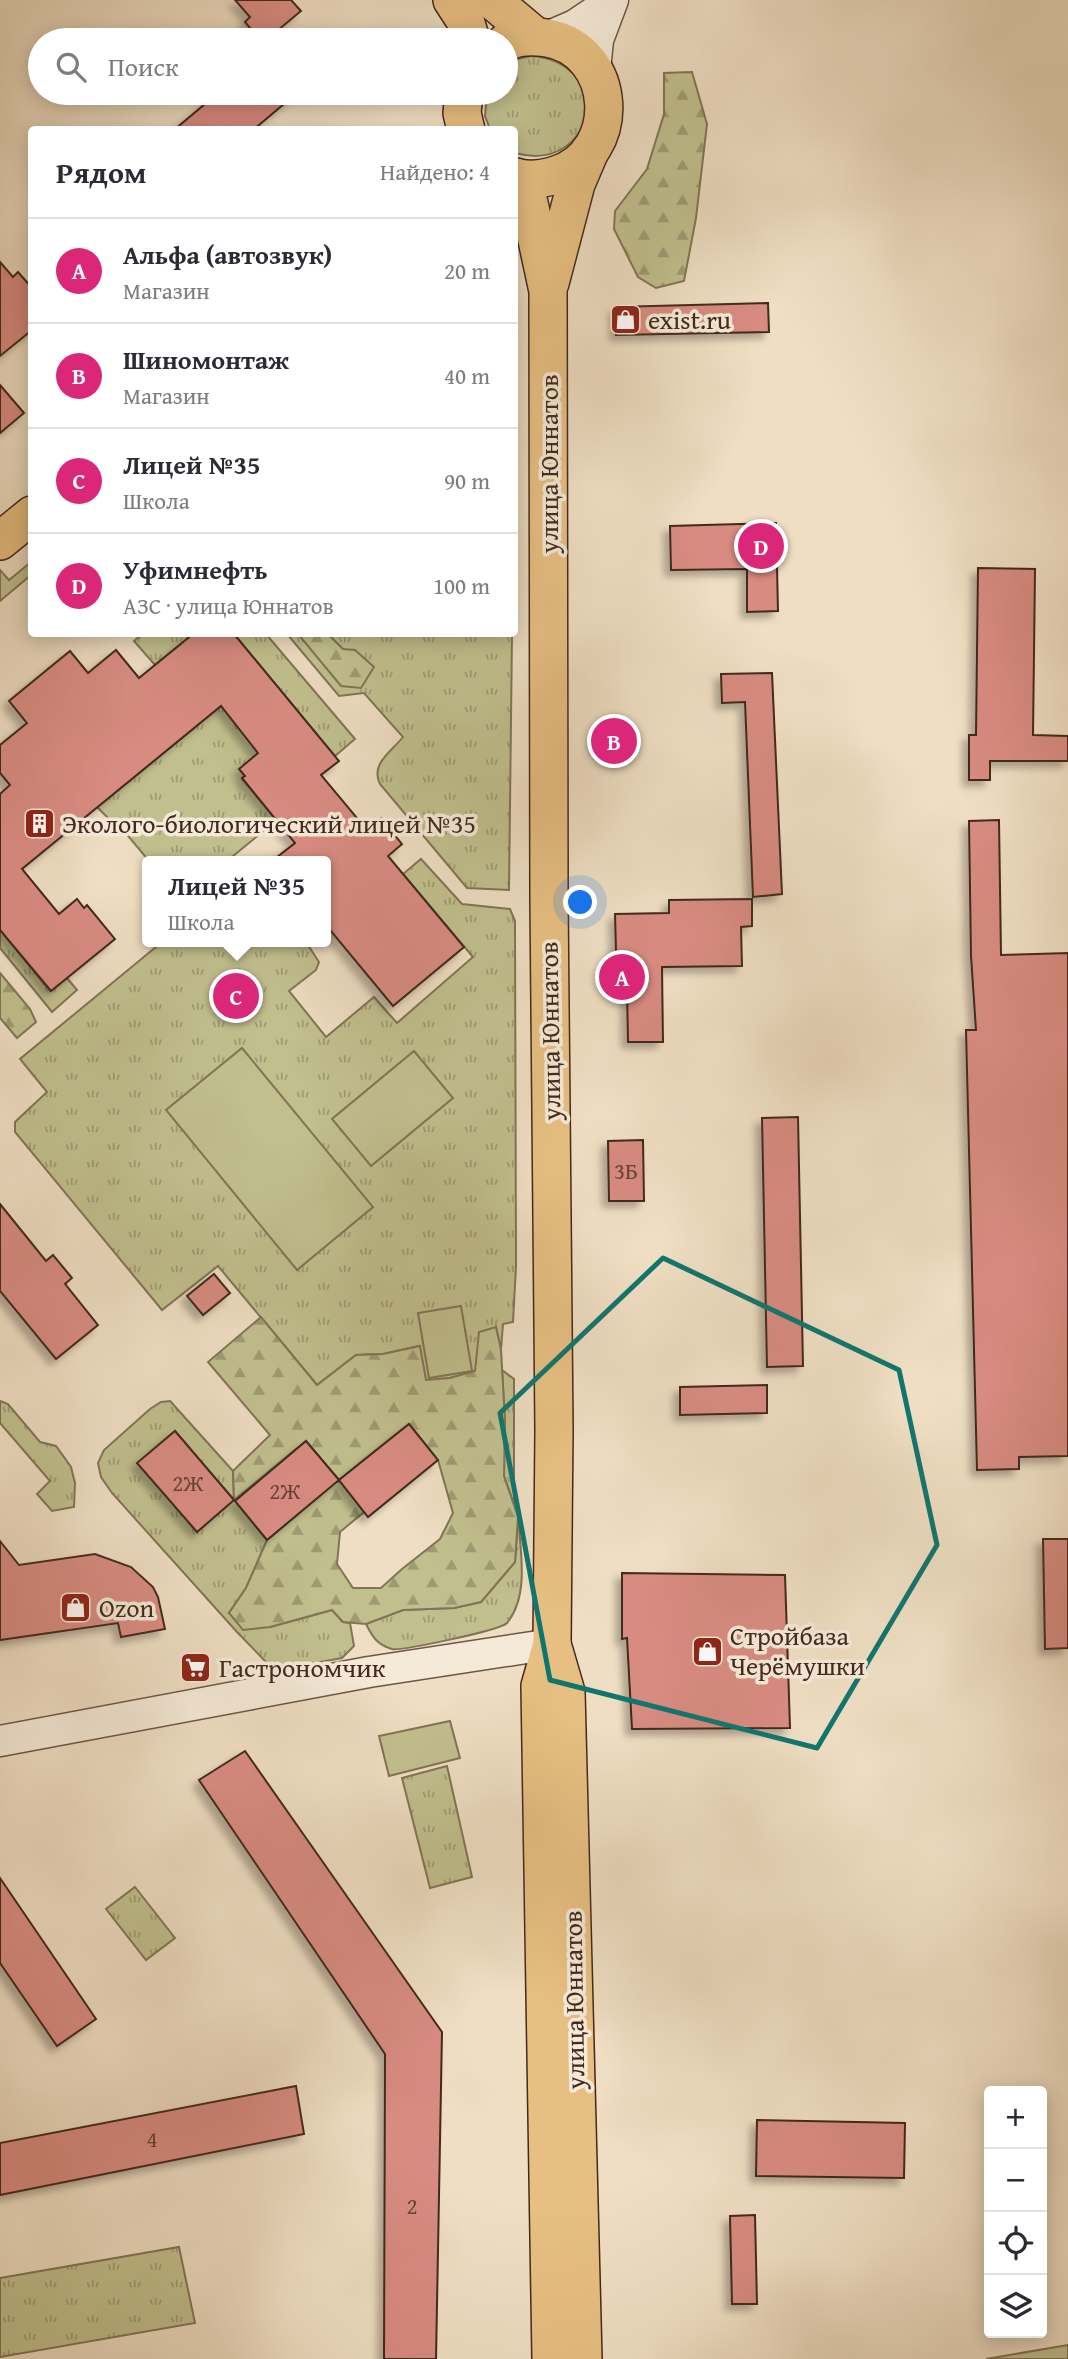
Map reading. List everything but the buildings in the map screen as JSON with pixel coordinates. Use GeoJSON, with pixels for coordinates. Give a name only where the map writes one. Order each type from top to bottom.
{"type":"FeatureCollection","features":[{"type":"Feature","properties":{"kind":"main road"},"geometry":{"type":"LineString","coordinates":[[452,0],[467,28]]}},
{"type":"Feature","properties":{"kind":"main road"},"geometry":{"type":"LineString","coordinates":[[492,0],[518,28]]}},
{"type":"Feature","properties":{"kind":"main road"},"geometry":{"type":"LineString","coordinates":[[528,39],[558,40],[579,52],[595,70]]}},
{"type":"Feature","properties":{"kind":"main road","name":"улица Юннатов"},"geometry":{"type":"LineString","coordinates":[[548,291],[576,184],[598,139],[605,116],[604,92],[595,70]]}},
{"type":"Feature","properties":{"kind":"main road"},"geometry":{"type":"LineString","coordinates":[[518,177],[544,179],[565,172],[585,159],[590,151]]}},
{"type":"Feature","properties":{"kind":"main road","name":"улица Юннатов"},"geometry":{"type":"LineString","coordinates":[[518,183],[529,203],[548,291],[549,899],[554,1430],[552,1644],[540,1686],[551,2359]]}},
{"type":"Feature","properties":{"kind":"main road"},"geometry":{"type":"LineString","coordinates":[[0,541],[28,517]]}},
{"type":"Feature","properties":{"kind":"main road","name":"улица Юннатов"},"geometry":{"type":"LineString","coordinates":[[552,1644],[566,1692],[583,2359]]}},
{"type":"Feature","properties":{"kind":"street"},"geometry":{"type":"LineString","coordinates":[[528,39],[575,25],[613,0]]}},
{"type":"Feature","properties":{"kind":"street"},"geometry":{"type":"LineString","coordinates":[[595,70],[597,40],[613,0]]}},
{"type":"Feature","properties":{"kind":"street"},"geometry":{"type":"LineString","coordinates":[[0,1741],[369,1672],[552,1644]]}},
{"type":"Feature","properties":{"kind":"highlighted area"},"geometry":{"type":"Polygon","coordinates":[[[663,1258],[899,1370],[937,1545],[817,1748],[550,1680],[500,1413],[663,1258]]]}},
{"type":"Feature","properties":{"kind":"green space"},"geometry":{"type":"Polygon","coordinates":[[[531,56],[558,63],[576,77],[585,95],[585,115],[578,134],[564,148],[542,155],[518,153],[518,126],[489,126],[485,116],[486,105],[518,105],[518,59],[531,56]]]}},
{"type":"Feature","properties":{"kind":"green space"},"geometry":{"type":"Polygon","coordinates":[[[692,72],[707,124],[696,218],[684,281],[656,288],[638,277],[614,229],[615,211],[647,169],[664,114],[664,73],[692,72]]]}},
{"type":"Feature","properties":{"kind":"green space"},"geometry":{"type":"Polygon","coordinates":[[[28,564],[28,578],[0,601],[0,570],[9,580],[28,564]]]}},
{"type":"Feature","properties":{"kind":"green space"},"geometry":{"type":"Polygon","coordinates":[[[139,637],[189,637],[155,665],[134,641],[139,637]]]}},
{"type":"Feature","properties":{"kind":"green space"},"geometry":{"type":"Polygon","coordinates":[[[236,637],[269,637],[355,739],[335,756],[236,637]]]}},
{"type":"Feature","properties":{"kind":"green space"},"geometry":{"type":"Polygon","coordinates":[[[290,637],[512,637],[509,890],[467,888],[380,784],[380,764],[403,737],[364,693],[339,696],[290,637]]]}},
{"type":"Feature","properties":{"kind":"green space"},"geometry":{"type":"Polygon","coordinates":[[[300,637],[331,637],[343,649],[355,650],[374,667],[361,688],[341,686],[300,637]]]}},
{"type":"Feature","properties":{"kind":"green space"},"geometry":{"type":"Polygon","coordinates":[[[221,706],[258,753],[242,779],[272,815],[311,792],[233,856],[145,856],[119,825],[112,822],[97,807],[221,706]]]}},
{"type":"Feature","properties":{"kind":"green space"},"geometry":{"type":"Polygon","coordinates":[[[421,859],[462,904],[510,909],[515,921],[516,1266],[513,1322],[503,1324],[501,1349],[496,1327],[475,1371],[426,1381],[419,1346],[383,1354],[356,1355],[317,1385],[218,1266],[162,1310],[15,1132],[15,1122],[47,1092],[20,1059],[156,947],[309,947],[319,962],[316,970],[289,991],[326,1037],[374,997],[397,1023],[473,957],[403,874],[421,859]]]}},
{"type":"Feature","properties":{"kind":"green space"},"geometry":{"type":"Polygon","coordinates":[[[0,930],[50,991],[67,978],[77,990],[52,1012],[0,948],[0,930]]]}},
{"type":"Feature","properties":{"kind":"green space"},"geometry":{"type":"Polygon","coordinates":[[[0,973],[30,1009],[36,1022],[17,1038],[0,1018],[0,973]]]}},
{"type":"Feature","properties":{"kind":"green space"},"geometry":{"type":"Polygon","coordinates":[[[242,1048],[373,1207],[297,1270],[166,1110],[242,1048]]]}},
{"type":"Feature","properties":{"kind":"green space"},"geometry":{"type":"Polygon","coordinates":[[[414,1051],[453,1098],[371,1166],[332,1119],[414,1051]]]}},
{"type":"Feature","properties":{"kind":"green space"},"geometry":{"type":"Polygon","coordinates":[[[461,1306],[472,1371],[429,1378],[418,1313],[461,1306]]]}},
{"type":"Feature","properties":{"kind":"green space"},"geometry":{"type":"Polygon","coordinates":[[[261,1317],[317,1385],[356,1355],[383,1354],[420,1346],[426,1380],[450,1378],[475,1371],[479,1332],[496,1327],[501,1350],[505,1421],[504,1476],[518,1517],[515,1562],[481,1602],[454,1608],[403,1610],[366,1624],[343,1622],[332,1610],[270,1627],[243,1630],[229,1613],[246,1588],[267,1540],[336,1482],[340,1482],[364,1512],[340,1532],[337,1564],[353,1588],[381,1588],[440,1539],[453,1513],[438,1460],[409,1424],[339,1480],[306,1441],[234,1500],[233,1471],[270,1435],[208,1362],[261,1317]]]}},
{"type":"Feature","properties":{"kind":"green space"},"geometry":{"type":"Polygon","coordinates":[[[502,1370],[514,1379],[514,1504],[504,1476],[502,1370]]]}},
{"type":"Feature","properties":{"kind":"green space"},"geometry":{"type":"Polygon","coordinates":[[[0,1401],[8,1404],[40,1442],[56,1446],[71,1467],[75,1483],[74,1507],[52,1511],[37,1494],[50,1481],[0,1423],[0,1401]]]}},
{"type":"Feature","properties":{"kind":"green space"},"geometry":{"type":"Polygon","coordinates":[[[170,1401],[233,1471],[234,1500],[267,1540],[246,1588],[229,1613],[270,1627],[332,1610],[343,1622],[350,1623],[354,1646],[342,1658],[283,1669],[265,1661],[112,1493],[101,1477],[98,1463],[104,1450],[161,1402],[170,1401]],[[175,1431],[138,1463],[197,1532],[234,1500],[175,1431]]]}},
{"type":"Feature","properties":{"kind":"green space"},"geometry":{"type":"Polygon","coordinates":[[[518,1517],[521,1586],[519,1599],[507,1623],[471,1635],[400,1649],[392,1649],[376,1640],[366,1624],[403,1610],[454,1608],[481,1602],[515,1562],[518,1517]]]}},
{"type":"Feature","properties":{"kind":"green space"},"geometry":{"type":"Polygon","coordinates":[[[450,1721],[460,1758],[389,1776],[379,1736],[450,1721]]]}},
{"type":"Feature","properties":{"kind":"green space"},"geometry":{"type":"Polygon","coordinates":[[[447,1766],[472,1877],[430,1888],[402,1778],[447,1766]]]}},
{"type":"Feature","properties":{"kind":"green space"},"geometry":{"type":"Polygon","coordinates":[[[135,1887],[175,1938],[146,1960],[106,1909],[135,1887]]]}},
{"type":"Feature","properties":{"kind":"green space"},"geometry":{"type":"Polygon","coordinates":[[[179,2247],[195,2323],[0,2357],[0,2278],[179,2247]]]}},
{"type":"Feature","properties":{"kind":"green space"},"geometry":{"type":"Polygon","coordinates":[[[1068,2345],[1068,2359],[986,2359],[1068,2345]]]}},
{"type":"Feature","properties":{"kind":"place","name":"exist.ru"},"geometry":{"type":"Point","coordinates":[625,320]}},
{"type":"Feature","properties":{"kind":"place","name":"Уфимнефть"},"geometry":{"type":"Point","coordinates":[761,546]}},
{"type":"Feature","properties":{"kind":"place","name":"Шиномонтаж"},"geometry":{"type":"Point","coordinates":[614,741]}},
{"type":"Feature","properties":{"kind":"place","name":"Эколого-биологический лицей №35"},"geometry":{"type":"Point","coordinates":[39,824]}},
{"type":"Feature","properties":{"kind":"place","name":"Альфа (автозвук)"},"geometry":{"type":"Point","coordinates":[622,977]}},
{"type":"Feature","properties":{"kind":"place","name":"Лицей №35"},"geometry":{"type":"Point","coordinates":[236,996]}},
{"type":"Feature","properties":{"kind":"place","name":"Ozon"},"geometry":{"type":"Point","coordinates":[76,1608]}},
{"type":"Feature","properties":{"kind":"place","name":"Стройбаза Черёмушки"},"geometry":{"type":"Point","coordinates":[707,1651]}},
{"type":"Feature","properties":{"kind":"place","name":"Гастрономчик"},"geometry":{"type":"Point","coordinates":[196,1668]}}]}
